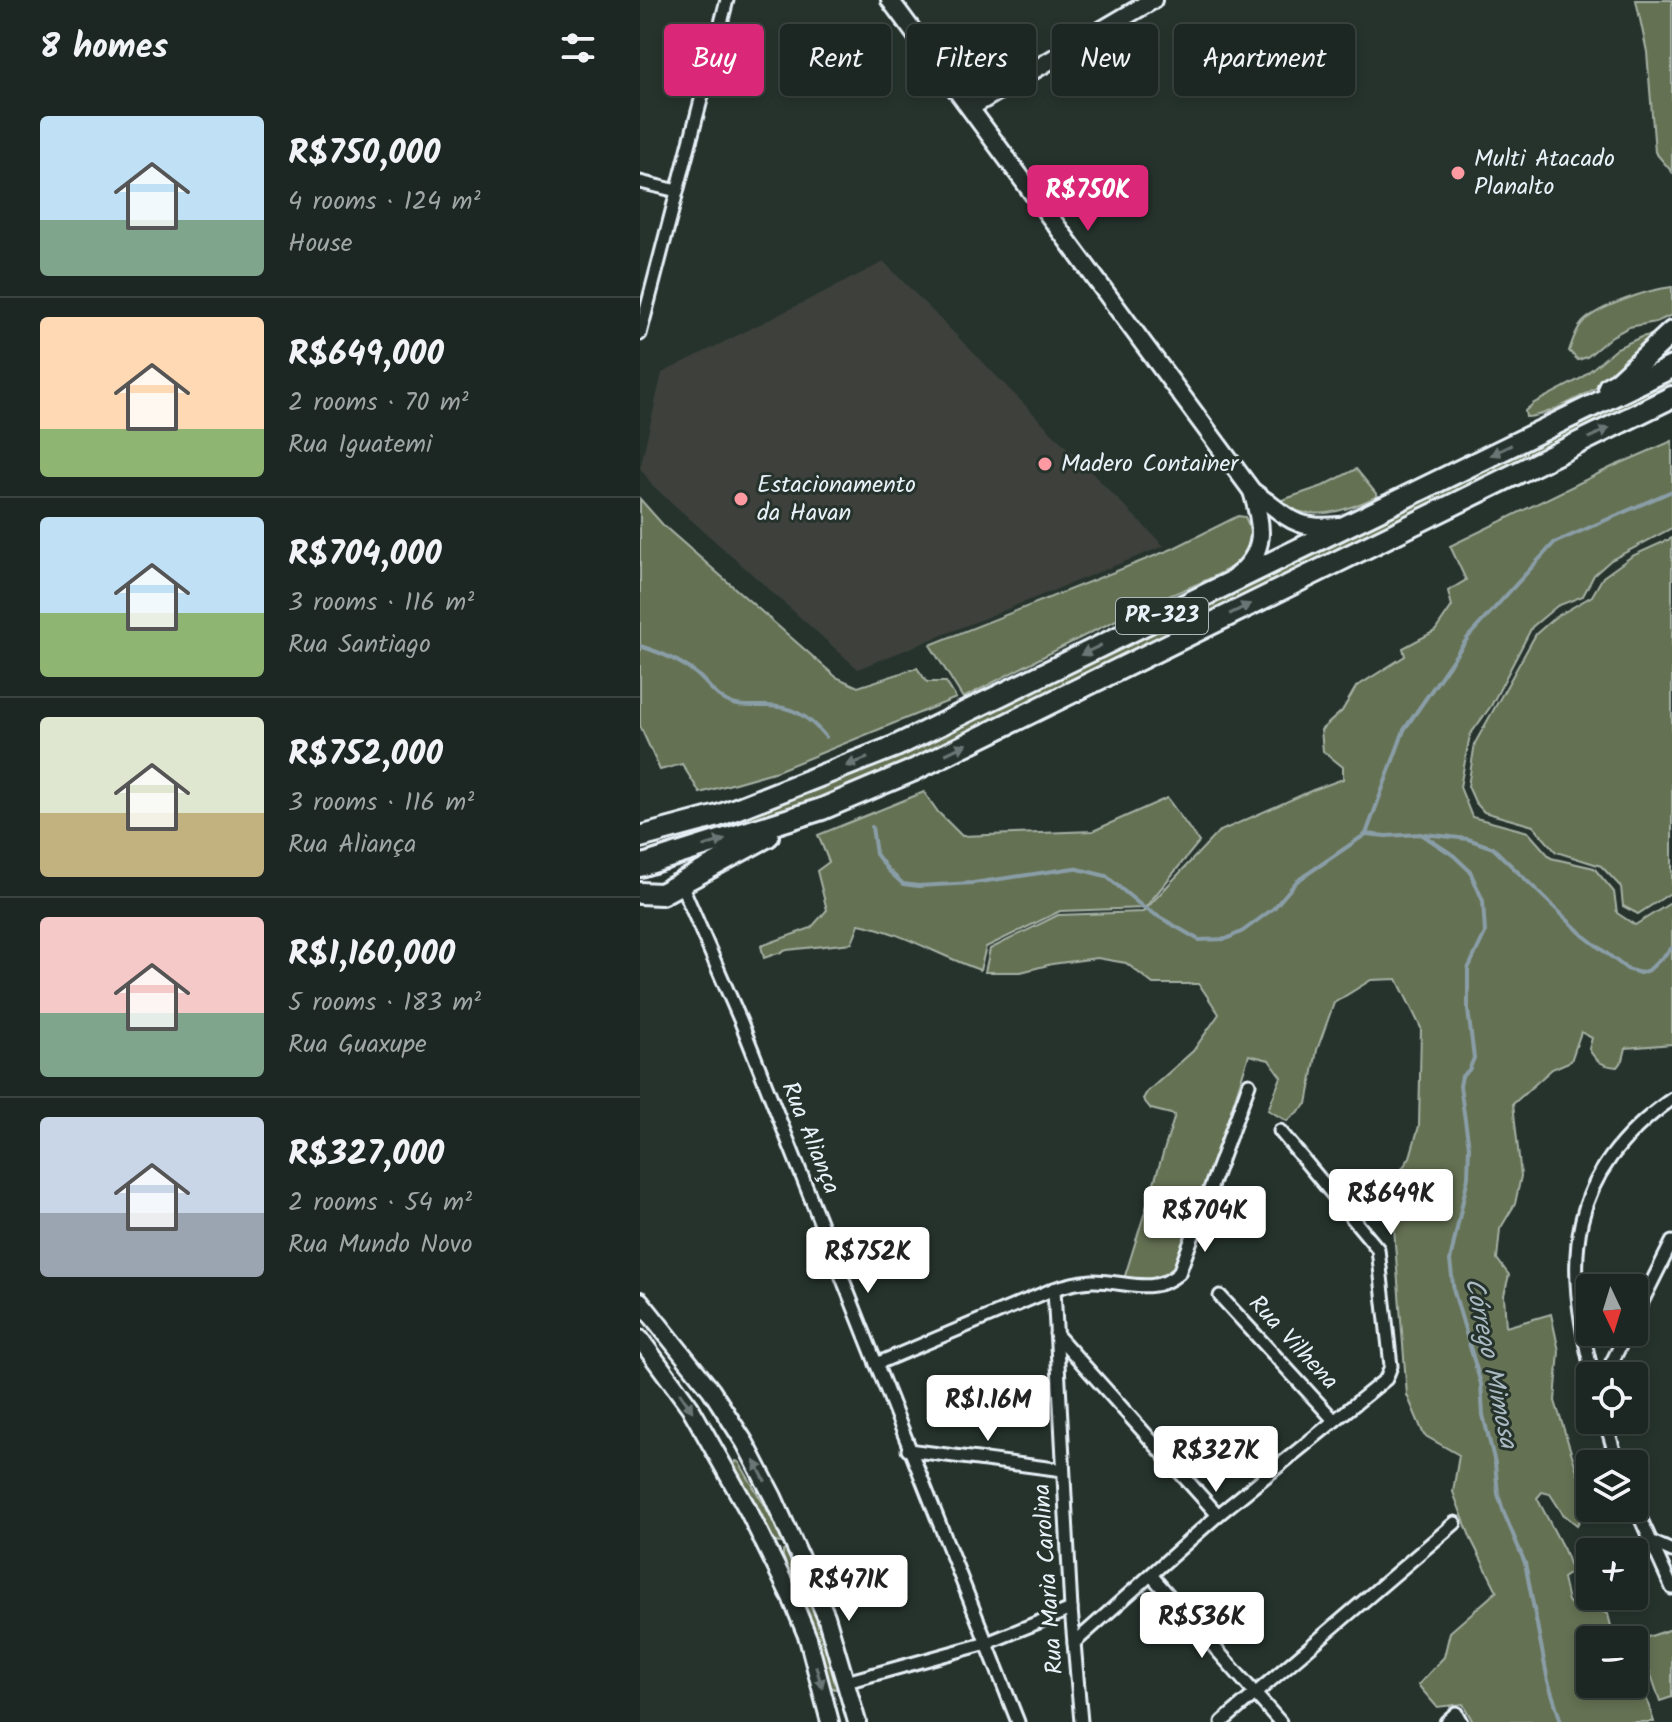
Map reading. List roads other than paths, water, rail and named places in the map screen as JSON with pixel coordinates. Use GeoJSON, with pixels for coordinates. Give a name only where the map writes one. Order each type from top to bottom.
{"type":"FeatureCollection","features":[{"type":"Feature","properties":{"kind":"highway"},"geometry":{"type":"LineString","coordinates":[[1551,426],[1559,415],[1618,382],[1672,332]]}},
{"type":"Feature","properties":{"kind":"highway","name":"PR-323"},"geometry":{"type":"LineString","coordinates":[[640,837],[718,816],[896,746],[1672,367]]}},
{"type":"Feature","properties":{"kind":"highway","name":"PR-323"},"geometry":{"type":"LineString","coordinates":[[640,866],[822,809],[912,771],[1672,397]]}},
{"type":"Feature","properties":{"kind":"highway"},"geometry":{"type":"LineString","coordinates":[[640,893],[661,894],[822,809]]}},
{"type":"Feature","properties":{"kind":"highway"},"geometry":{"type":"LineString","coordinates":[[640,848],[718,816]]}},
{"type":"Feature","properties":{"kind":"street"},"geometry":{"type":"LineString","coordinates":[[640,334],[727,0]]}},
{"type":"Feature","properties":{"kind":"street"},"geometry":{"type":"LineString","coordinates":[[890,0],[1252,491],[1298,525],[1317,528],[1349,525]]}},
{"type":"Feature","properties":{"kind":"street"},"geometry":{"type":"LineString","coordinates":[[971,107],[1153,0]]}},
{"type":"Feature","properties":{"kind":"street"},"geometry":{"type":"LineString","coordinates":[[640,182],[677,191]]}},
{"type":"Feature","properties":{"kind":"street"},"geometry":{"type":"LineString","coordinates":[[1222,586],[1245,569],[1258,550],[1261,537],[1252,491]]}},
{"type":"Feature","properties":{"kind":"street","name":"Rua Aliança"},"geometry":{"type":"LineString","coordinates":[[681,884],[741,1022],[1018,1722]]}},
{"type":"Feature","properties":{"kind":"street"},"geometry":{"type":"LineString","coordinates":[[876,1364],[1054,1289],[1095,1281],[1154,1287],[1169,1283],[1179,1273],[1249,1084]]}},
{"type":"Feature","properties":{"kind":"street"},"geometry":{"type":"LineString","coordinates":[[1590,1362],[1579,1310],[1576,1267],[1581,1215],[1589,1192],[1614,1153],[1641,1122],[1672,1099]]}},
{"type":"Feature","properties":{"kind":"street"},"geometry":{"type":"LineString","coordinates":[[1074,1643],[1218,1515],[1386,1379],[1391,1366],[1378,1249],[1280,1131]]}},
{"type":"Feature","properties":{"kind":"street"},"geometry":{"type":"LineString","coordinates":[[1648,1290],[1672,1242]]}},
{"type":"Feature","properties":{"kind":"street","name":"Rua Maria Carolina"},"geometry":{"type":"LineString","coordinates":[[1054,1289],[1071,1609],[1081,1722]]}},
{"type":"Feature","properties":{"kind":"street","name":"Rua Vilhena"},"geometry":{"type":"LineString","coordinates":[[1220,1296],[1333,1419]]}},
{"type":"Feature","properties":{"kind":"street"},"geometry":{"type":"LineString","coordinates":[[640,1301],[711,1390],[773,1497],[826,1616],[857,1722]]}},
{"type":"Feature","properties":{"kind":"street"},"geometry":{"type":"LineString","coordinates":[[1056,1334],[1218,1515]]}},
{"type":"Feature","properties":{"kind":"street"},"geometry":{"type":"LineString","coordinates":[[640,1339],[707,1434],[769,1553],[808,1638],[828,1714],[851,1699]]}},
{"type":"Feature","properties":{"kind":"street"},"geometry":{"type":"LineString","coordinates":[[908,1450],[1063,1470]]}},
{"type":"Feature","properties":{"kind":"street"},"geometry":{"type":"LineString","coordinates":[[1643,1522],[1672,1585]]}},
{"type":"Feature","properties":{"kind":"street"},"geometry":{"type":"LineString","coordinates":[[1222,1722],[1455,1523]]}},
{"type":"Feature","properties":{"kind":"street"},"geometry":{"type":"LineString","coordinates":[[769,1553],[793,1542]]}},
{"type":"Feature","properties":{"kind":"street"},"geometry":{"type":"LineString","coordinates":[[1652,1542],[1672,1551]]}},
{"type":"Feature","properties":{"kind":"street"},"geometry":{"type":"LineString","coordinates":[[1151,1575],[1280,1722]]}},
{"type":"Feature","properties":{"kind":"street"},"geometry":{"type":"LineString","coordinates":[[846,1682],[987,1643],[1071,1609]]}},
{"type":"Feature","properties":{"kind":"street"},"geometry":{"type":"LineString","coordinates":[[1446,1722],[1458,1718]]}},
{"type":"Feature","properties":{"kind":"waterway"},"geometry":{"type":"LineString","coordinates":[[1366,834],[1404,730],[1469,636],[1554,543],[1672,491]]}},
{"type":"Feature","properties":{"kind":"waterway"},"geometry":{"type":"LineString","coordinates":[[640,646],[687,667],[727,702],[740,706],[783,707],[806,718],[826,737]]}},
{"type":"Feature","properties":{"kind":"waterway","name":"Córrego Mimosa"},"geometry":{"type":"LineString","coordinates":[[872,827],[876,854],[903,884],[973,883],[1074,868],[1106,876],[1144,908],[1199,940],[1226,939],[1243,931],[1274,908],[1297,881],[1366,834],[1421,834],[1453,855],[1470,871],[1483,901],[1485,933],[1468,969],[1468,1010],[1474,1058],[1469,1070],[1462,1076],[1460,1086],[1469,1147],[1468,1177],[1450,1261],[1454,1292],[1481,1384],[1483,1415],[1495,1463],[1498,1494],[1525,1563],[1548,1681],[1561,1722]]}},
{"type":"Feature","properties":{"kind":"waterway"},"geometry":{"type":"LineString","coordinates":[[1425,834],[1468,839],[1493,848],[1584,936],[1627,969],[1640,973],[1649,970],[1672,948]]}},
{"type":"Feature","properties":{"kind":"place","name":"Multi Atacado Planalto"},"geometry":{"type":"Point","coordinates":[1458,173]}},
{"type":"Feature","properties":{"kind":"place","name":"Madero Container"},"geometry":{"type":"Point","coordinates":[1045,464]}},
{"type":"Feature","properties":{"kind":"place","name":"Estacionamento da Havan"},"geometry":{"type":"Point","coordinates":[741,499]}}]}
